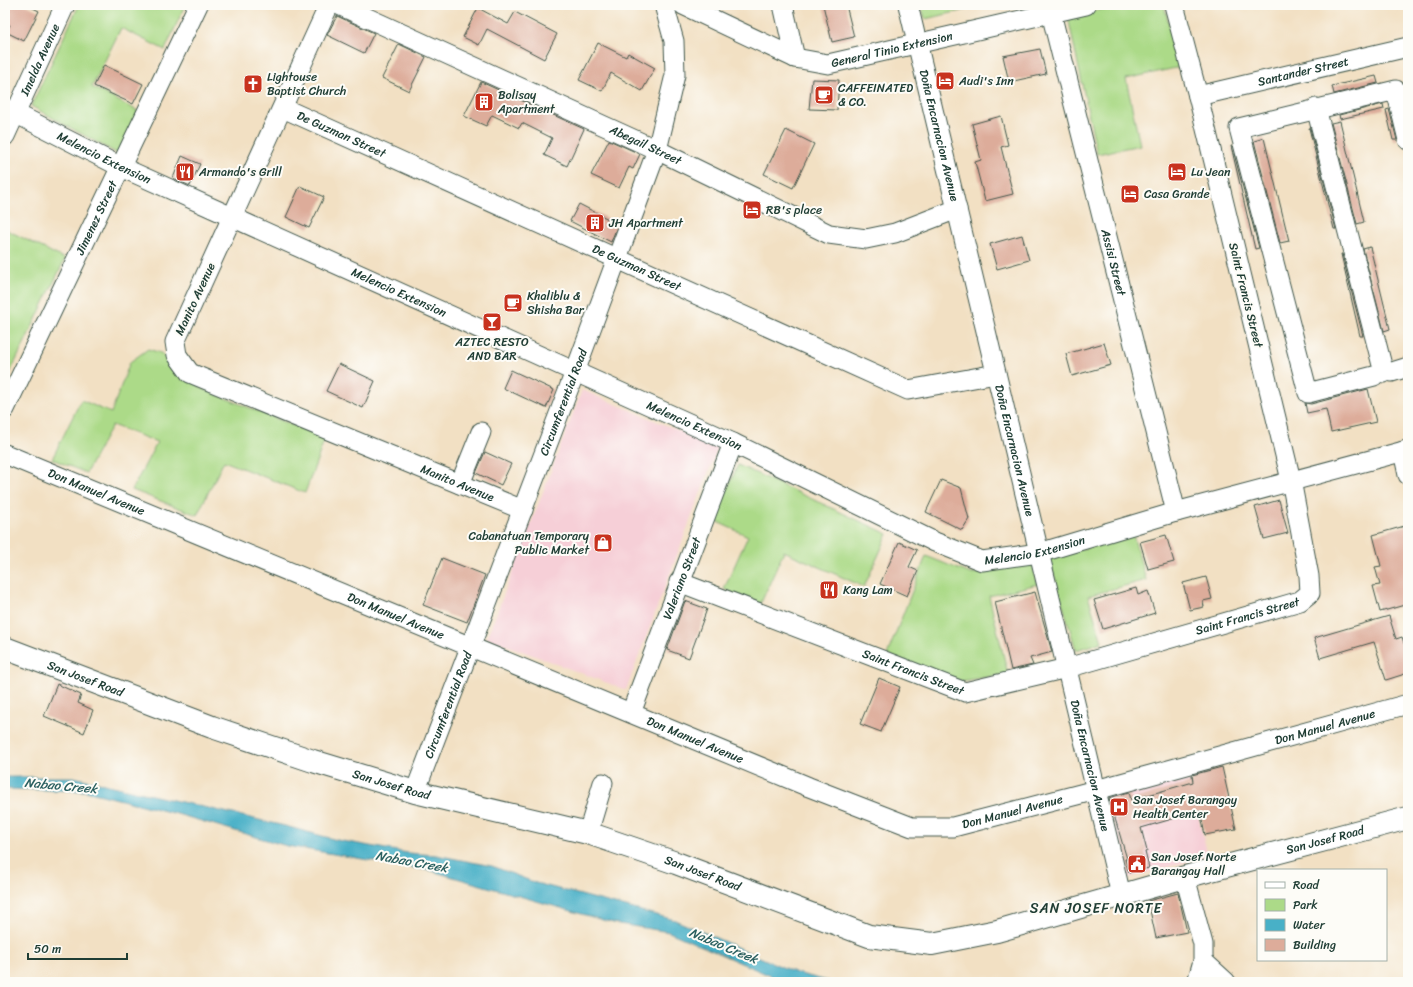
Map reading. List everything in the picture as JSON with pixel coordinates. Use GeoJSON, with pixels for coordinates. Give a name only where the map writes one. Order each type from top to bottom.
{"type":"FeatureCollection","features":[{"type":"Feature","properties":{"kind":"main road","name":"San Josef Road"},"geometry":{"type":"LineString","coordinates":[[5,648],[212,727],[415,792],[588,833],[676,863],[869,936],[932,944],[997,931],[1184,877],[1408,818]]}},
{"type":"Feature","properties":{"kind":"street","name":"Imelda Avenue"},"geometry":{"type":"LineString","coordinates":[[5,136],[10,111],[65,5]]}},
{"type":"Feature","properties":{"kind":"street","name":"Jimenez Street"},"geometry":{"type":"LineString","coordinates":[[5,409],[198,5]]}},
{"type":"Feature","properties":{"kind":"street","name":"Manito Avenue"},"geometry":{"type":"LineString","coordinates":[[329,5],[175,342],[177,355],[190,373],[523,510]]}},
{"type":"Feature","properties":{"kind":"street","name":"Abegail Street"},"geometry":{"type":"LineString","coordinates":[[339,5],[657,150],[829,234],[866,239],[895,233],[957,209]]}},
{"type":"Feature","properties":{"kind":"street","name":"Circumferential Road"},"geometry":{"type":"LineString","coordinates":[[415,792],[523,510],[657,150],[675,75],[674,41],[664,5]]}},
{"type":"Feature","properties":{"kind":"street","name":"General Tinio Extension"},"geometry":{"type":"LineString","coordinates":[[683,5],[795,58],[828,64],[918,45],[1086,5]]}},
{"type":"Feature","properties":{"kind":"street"},"geometry":{"type":"LineString","coordinates":[[783,5],[795,58]]}},
{"type":"Feature","properties":{"kind":"street","name":"Doña Encarnacion Avenue"},"geometry":{"type":"LineString","coordinates":[[908,5],[1121,895]]}},
{"type":"Feature","properties":{"kind":"street","name":"Saint Francis Street"},"geometry":{"type":"LineString","coordinates":[[679,582],[965,692],[1066,668],[1300,601],[1310,593],[1309,576],[1291,480],[1198,96],[1174,5]]}},
{"type":"Feature","properties":{"kind":"street","name":"Assisi Street"},"geometry":{"type":"LineString","coordinates":[[1051,13],[1176,512]]}},
{"type":"Feature","properties":{"kind":"street","name":"Santander Street"},"geometry":{"type":"LineString","coordinates":[[1198,96],[1408,47]]}},
{"type":"Feature","properties":{"kind":"street"},"geometry":{"type":"LineString","coordinates":[[1316,108],[1389,372],[1308,393],[1239,128],[1316,108],[1396,90],[1408,140]]}},
{"type":"Feature","properties":{"kind":"street","name":"De Guzman Street"},"geometry":{"type":"LineString","coordinates":[[283,108],[908,390],[996,374]]}},
{"type":"Feature","properties":{"kind":"street","name":"Melencio Extension"},"geometry":{"type":"LineString","coordinates":[[10,111],[121,167],[733,443],[935,542],[982,561],[1039,553],[1176,512],[1291,480],[1405,451]]}},
{"type":"Feature","properties":{"kind":"street"},"geometry":{"type":"LineString","coordinates":[[460,484],[481,432]]}},
{"type":"Feature","properties":{"kind":"street","name":"Valeriano Street"},"geometry":{"type":"LineString","coordinates":[[631,713],[679,582],[733,443]]}},
{"type":"Feature","properties":{"kind":"street"},"geometry":{"type":"LineString","coordinates":[[1405,451],[1408,475]]}},
{"type":"Feature","properties":{"kind":"street","name":"Don Manuel Avenue"},"geometry":{"type":"LineString","coordinates":[[5,454],[809,787],[912,827],[953,827],[1096,790],[1408,704]]}},
{"type":"Feature","properties":{"kind":"street"},"geometry":{"type":"LineString","coordinates":[[588,833],[603,783]]}},
{"type":"Feature","properties":{"kind":"street"},"geometry":{"type":"LineString","coordinates":[[1184,877],[1203,944],[1203,961],[1197,982]]}},
{"type":"Feature","properties":{"kind":"street"},"geometry":{"type":"LineString","coordinates":[[1203,961],[1226,982]]}},
{"type":"Feature","properties":{"kind":"shaded area","name":"Cabanatuan Temporary Public Market"},"geometry":{"type":"Polygon","coordinates":[[[582,390],[718,447],[626,690],[487,638],[582,390]]]}},
{"type":"Feature","properties":{"kind":"shaded area"},"geometry":{"type":"Polygon","coordinates":[[[1188,773],[1208,856],[1128,878],[1106,794],[1188,773]]]}},
{"type":"Feature","properties":{"kind":"green space"},"geometry":{"type":"Polygon","coordinates":[[[79,5],[185,5],[165,50],[121,28],[92,87],[138,111],[118,154],[31,106],[79,5]]]}},
{"type":"Feature","properties":{"kind":"green space"},"geometry":{"type":"Polygon","coordinates":[[[921,5],[988,5],[925,19],[921,5]]]}},
{"type":"Feature","properties":{"kind":"green space"},"geometry":{"type":"Polygon","coordinates":[[[1121,5],[1164,5],[1180,67],[1126,79],[1140,145],[1097,154],[1068,17],[1121,5]]]}},
{"type":"Feature","properties":{"kind":"green space"},"geometry":{"type":"Polygon","coordinates":[[[5,229],[65,259],[5,383],[5,229]]]}},
{"type":"Feature","properties":{"kind":"green space"},"geometry":{"type":"Polygon","coordinates":[[[148,349],[161,353],[178,371],[205,390],[325,438],[305,493],[224,461],[197,515],[132,490],[157,442],[112,425],[86,473],[52,459],[81,400],[111,413],[130,362],[148,349]]]}},
{"type":"Feature","properties":{"kind":"green space"},"geometry":{"type":"Polygon","coordinates":[[[738,465],[888,534],[864,587],[784,551],[760,605],[724,589],[748,536],[713,520],[738,465]]]}},
{"type":"Feature","properties":{"kind":"green space"},"geometry":{"type":"Polygon","coordinates":[[[1133,535],[1146,580],[1088,596],[1102,642],[1076,650],[1049,558],[1133,535]]]}},
{"type":"Feature","properties":{"kind":"green space"},"geometry":{"type":"Polygon","coordinates":[[[926,556],[971,574],[1031,561],[1038,584],[989,596],[1008,674],[961,681],[887,655],[926,556]]]}},
{"type":"Feature","properties":{"kind":"water","name":"Nabao Creek"},"geometry":{"type":"Polygon","coordinates":[[[5,777],[74,777],[285,826],[337,840],[408,853],[436,855],[492,866],[536,883],[675,920],[796,973],[832,982],[785,982],[669,932],[613,923],[432,871],[287,846],[177,814],[86,791],[5,789],[5,777]]]}},
{"type":"Feature","properties":{"kind":"building"},"geometry":{"type":"Polygon","coordinates":[[[5,5],[27,5],[39,11],[24,41],[6,32],[10,25],[5,23],[5,5]]]}},
{"type":"Feature","properties":{"kind":"building"},"geometry":{"type":"Polygon","coordinates":[[[823,5],[846,5],[854,37],[832,42],[823,5]]]}},
{"type":"Feature","properties":{"kind":"building"},"geometry":{"type":"Polygon","coordinates":[[[478,8],[508,24],[515,12],[557,34],[544,59],[487,29],[479,45],[463,37],[478,8]]]}},
{"type":"Feature","properties":{"kind":"building"},"geometry":{"type":"Polygon","coordinates":[[[337,16],[374,33],[364,53],[327,35],[337,16]]]}},
{"type":"Feature","properties":{"kind":"building"},"geometry":{"type":"Polygon","coordinates":[[[598,43],[626,57],[628,53],[655,68],[642,91],[611,73],[602,91],[579,80],[598,43]]]}},
{"type":"Feature","properties":{"kind":"building"},"geometry":{"type":"Polygon","coordinates":[[[399,44],[426,57],[409,91],[382,78],[399,44]]]}},
{"type":"Feature","properties":{"kind":"building"},"geometry":{"type":"Polygon","coordinates":[[[1040,49],[1046,74],[1009,82],[1003,56],[1040,49]]]}},
{"type":"Feature","properties":{"kind":"building"},"geometry":{"type":"Polygon","coordinates":[[[104,65],[143,84],[133,104],[94,86],[104,65]]]}},
{"type":"Feature","properties":{"kind":"building"},"geometry":{"type":"Polygon","coordinates":[[[1376,76],[1378,83],[1334,94],[1332,86],[1376,76]]]}},
{"type":"Feature","properties":{"kind":"building","name":"CAFFEINATED & CO."},"geometry":{"type":"Polygon","coordinates":[[[812,79],[839,80],[837,110],[809,109],[812,79]]]}},
{"type":"Feature","properties":{"kind":"building"},"geometry":{"type":"Polygon","coordinates":[[[481,82],[584,129],[567,166],[544,155],[552,138],[522,123],[519,128],[492,115],[486,126],[464,116],[481,82]]]}},
{"type":"Feature","properties":{"kind":"building"},"geometry":{"type":"Polygon","coordinates":[[[1383,104],[1384,109],[1340,119],[1339,115],[1383,104]]]}},
{"type":"Feature","properties":{"kind":"building"},"geometry":{"type":"Polygon","coordinates":[[[1389,109],[1397,140],[1393,140],[1386,110],[1389,109]]]}},
{"type":"Feature","properties":{"kind":"building"},"geometry":{"type":"Polygon","coordinates":[[[1001,116],[1008,145],[1001,147],[1013,194],[985,201],[975,162],[981,160],[972,124],[1001,116]]]}},
{"type":"Feature","properties":{"kind":"building"},"geometry":{"type":"Polygon","coordinates":[[[1340,121],[1364,222],[1357,224],[1331,123],[1340,121]]]}},
{"type":"Feature","properties":{"kind":"building"},"geometry":{"type":"Polygon","coordinates":[[[1310,128],[1336,229],[1334,229],[1310,128]]]}},
{"type":"Feature","properties":{"kind":"building"},"geometry":{"type":"Polygon","coordinates":[[[786,130],[814,144],[793,188],[764,174],[786,130]]]}},
{"type":"Feature","properties":{"kind":"building"},"geometry":{"type":"Polygon","coordinates":[[[1264,138],[1289,241],[1280,243],[1254,141],[1264,138]]]}},
{"type":"Feature","properties":{"kind":"building"},"geometry":{"type":"Polygon","coordinates":[[[609,140],[640,154],[633,169],[629,167],[619,188],[591,175],[609,140]]]}},
{"type":"Feature","properties":{"kind":"building"},"geometry":{"type":"Polygon","coordinates":[[[1232,146],[1259,248],[1255,249],[1232,146]]]}},
{"type":"Feature","properties":{"kind":"building"},"geometry":{"type":"Polygon","coordinates":[[[182,156],[200,164],[190,186],[173,178],[182,156]]]}},
{"type":"Feature","properties":{"kind":"building"},"geometry":{"type":"Polygon","coordinates":[[[300,186],[324,197],[309,228],[286,217],[300,186]]]}},
{"type":"Feature","properties":{"kind":"building","name":"JH Apartment"},"geometry":{"type":"Polygon","coordinates":[[[579,204],[618,224],[611,242],[570,221],[579,204]]]}},
{"type":"Feature","properties":{"kind":"building"},"geometry":{"type":"Polygon","coordinates":[[[1022,235],[1029,260],[997,269],[990,244],[1022,235]]]}},
{"type":"Feature","properties":{"kind":"building"},"geometry":{"type":"Polygon","coordinates":[[[1370,247],[1390,329],[1384,331],[1363,249],[1370,247]]]}},
{"type":"Feature","properties":{"kind":"building"},"geometry":{"type":"Polygon","coordinates":[[[1342,254],[1363,336],[1360,336],[1342,254]]]}},
{"type":"Feature","properties":{"kind":"building"},"geometry":{"type":"Polygon","coordinates":[[[1104,343],[1111,365],[1072,376],[1066,354],[1104,343]]]}},
{"type":"Feature","properties":{"kind":"building"},"geometry":{"type":"Polygon","coordinates":[[[339,364],[375,381],[363,408],[326,391],[339,364]]]}},
{"type":"Feature","properties":{"kind":"building"},"geometry":{"type":"Polygon","coordinates":[[[511,370],[554,390],[546,408],[503,388],[511,370]]]}},
{"type":"Feature","properties":{"kind":"building"},"geometry":{"type":"Polygon","coordinates":[[[1368,389],[1376,422],[1331,432],[1326,409],[1307,413],[1305,403],[1311,404],[1368,389]]]}},
{"type":"Feature","properties":{"kind":"building"},"geometry":{"type":"Polygon","coordinates":[[[485,452],[511,464],[501,485],[476,473],[485,452]]]}},
{"type":"Feature","properties":{"kind":"building"},"geometry":{"type":"Polygon","coordinates":[[[941,480],[961,488],[969,519],[962,530],[926,512],[941,480]]]}},
{"type":"Feature","properties":{"kind":"building"},"geometry":{"type":"Polygon","coordinates":[[[1279,500],[1288,533],[1264,539],[1255,507],[1279,500]]]}},
{"type":"Feature","properties":{"kind":"building"},"geometry":{"type":"Polygon","coordinates":[[[1408,525],[1408,604],[1380,612],[1373,586],[1380,585],[1375,567],[1381,566],[1373,535],[1408,525]]]}},
{"type":"Feature","properties":{"kind":"building"},"geometry":{"type":"Polygon","coordinates":[[[1166,535],[1174,562],[1148,569],[1140,542],[1166,535]]]}},
{"type":"Feature","properties":{"kind":"building"},"geometry":{"type":"Polygon","coordinates":[[[899,542],[917,550],[909,567],[918,571],[907,596],[880,584],[899,542]]]}},
{"type":"Feature","properties":{"kind":"building"},"geometry":{"type":"Polygon","coordinates":[[[442,558],[485,575],[467,622],[423,605],[442,558]]]}},
{"type":"Feature","properties":{"kind":"building"},"geometry":{"type":"Polygon","coordinates":[[[1206,577],[1212,599],[1203,601],[1204,607],[1190,610],[1183,583],[1206,577]]]}},
{"type":"Feature","properties":{"kind":"building"},"geometry":{"type":"Polygon","coordinates":[[[1136,588],[1138,595],[1148,591],[1155,613],[1103,629],[1094,600],[1136,588]]]}},
{"type":"Feature","properties":{"kind":"building"},"geometry":{"type":"Polygon","coordinates":[[[1035,592],[1052,652],[1030,658],[1033,665],[1011,670],[995,602],[1035,592]]]}},
{"type":"Feature","properties":{"kind":"building"},"geometry":{"type":"Polygon","coordinates":[[[685,601],[707,609],[689,658],[667,650],[685,601]]]}},
{"type":"Feature","properties":{"kind":"building"},"geometry":{"type":"Polygon","coordinates":[[[1389,616],[1396,639],[1402,637],[1408,655],[1408,673],[1386,680],[1374,642],[1320,658],[1314,638],[1389,616]]]}},
{"type":"Feature","properties":{"kind":"building"},"geometry":{"type":"Polygon","coordinates":[[[879,678],[900,687],[881,732],[860,724],[879,678]]]}},
{"type":"Feature","properties":{"kind":"building"},"geometry":{"type":"Polygon","coordinates":[[[57,684],[81,695],[78,703],[93,710],[84,733],[44,716],[57,684]]]}},
{"type":"Feature","properties":{"kind":"building"},"geometry":{"type":"Polygon","coordinates":[[[1222,767],[1236,829],[1205,835],[1200,811],[1141,828],[1147,851],[1145,852],[1149,868],[1129,873],[1125,859],[1127,859],[1109,798],[1129,792],[1131,800],[1193,782],[1192,775],[1222,767]]]}},
{"type":"Feature","properties":{"kind":"building"},"geometry":{"type":"Polygon","coordinates":[[[1178,893],[1187,932],[1156,938],[1148,901],[1178,893]]]}},
{"type":"Feature","properties":{"kind":"place","name":"Audi's Inn"},"geometry":{"type":"Point","coordinates":[945,81]}},
{"type":"Feature","properties":{"kind":"place","name":"Lightouse Baptist Church"},"geometry":{"type":"Point","coordinates":[253,84]}},
{"type":"Feature","properties":{"kind":"place","name":"CAFFEINATED & CO."},"geometry":{"type":"Point","coordinates":[824,95]}},
{"type":"Feature","properties":{"kind":"place","name":"Bolisay Apartment"},"geometry":{"type":"Point","coordinates":[484,102]}},
{"type":"Feature","properties":{"kind":"place","name":"Armando's Grill"},"geometry":{"type":"Point","coordinates":[185,172]}},
{"type":"Feature","properties":{"kind":"place","name":"Lu Jean"},"geometry":{"type":"Point","coordinates":[1177,172]}},
{"type":"Feature","properties":{"kind":"place","name":"Casa Grande"},"geometry":{"type":"Point","coordinates":[1130,194]}},
{"type":"Feature","properties":{"kind":"place","name":"RB's place"},"geometry":{"type":"Point","coordinates":[752,210]}},
{"type":"Feature","properties":{"kind":"place","name":"JH Apartment"},"geometry":{"type":"Point","coordinates":[595,223]}},
{"type":"Feature","properties":{"kind":"place","name":"Khaliblu & Shisha Bar"},"geometry":{"type":"Point","coordinates":[513,303]}},
{"type":"Feature","properties":{"kind":"place","name":"AZTEC RESTO AND BAR"},"geometry":{"type":"Point","coordinates":[492,322]}},
{"type":"Feature","properties":{"kind":"place","name":"Cabanatuan Temporary Public Market"},"geometry":{"type":"Point","coordinates":[603,543]}},
{"type":"Feature","properties":{"kind":"place","name":"Kang Lam"},"geometry":{"type":"Point","coordinates":[829,590]}},
{"type":"Feature","properties":{"kind":"place","name":"San Josef Barangay Health Center"},"geometry":{"type":"Point","coordinates":[1119,807]}},
{"type":"Feature","properties":{"kind":"place","name":"San Josef Norte Barangay Hall"},"geometry":{"type":"Point","coordinates":[1137,864]}},
{"type":"Feature","properties":{"kind":"district","name":"SAN JOSEF NORTE"},"geometry":{"type":"Point","coordinates":[1096,908]}}]}
